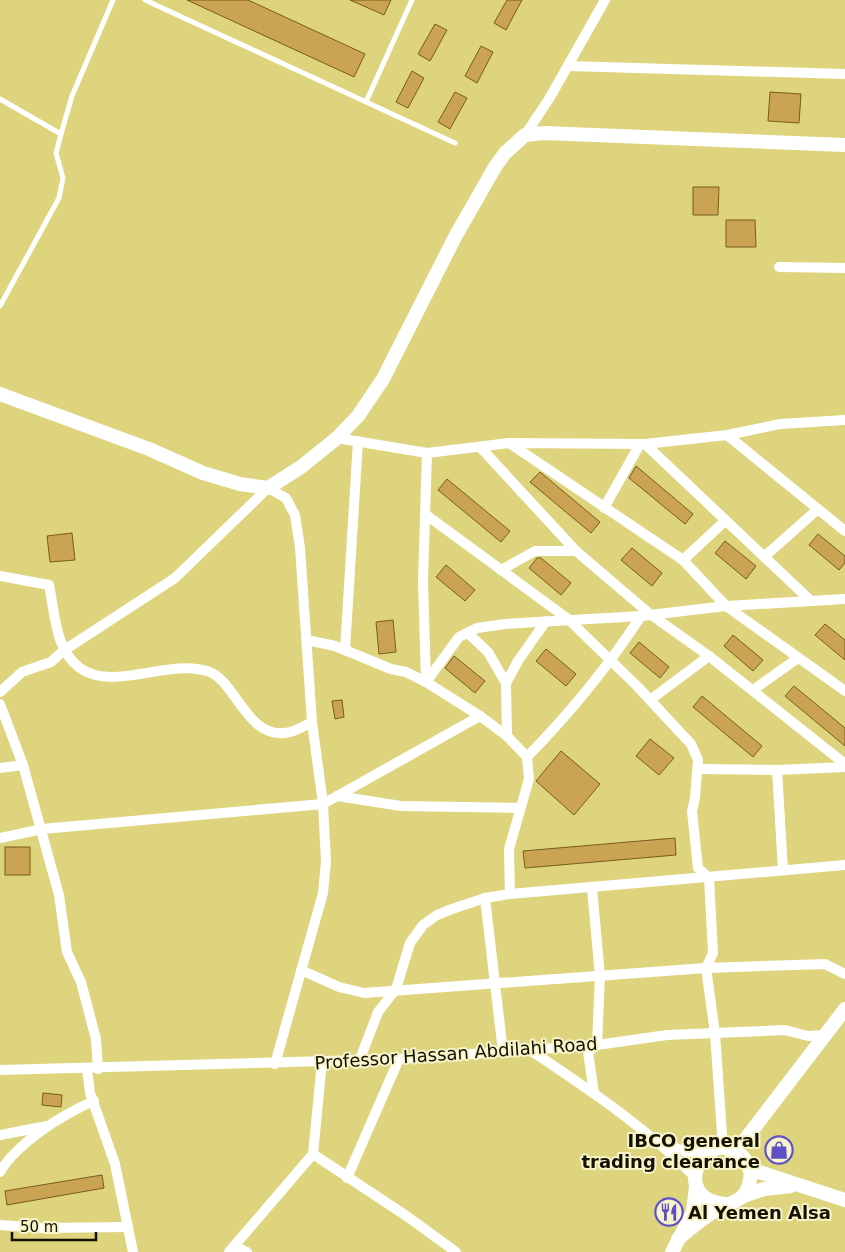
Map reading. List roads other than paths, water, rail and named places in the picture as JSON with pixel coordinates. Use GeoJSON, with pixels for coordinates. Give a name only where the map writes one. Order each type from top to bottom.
{"type":"FeatureCollection","features":[{"type":"Feature","properties":{"kind":"street"},"geometry":{"type":"LineString","coordinates":[[0,692],[22,672],[51,662],[63,651],[175,578],[268,488],[301,467],[337,438],[358,416],[383,379],[455,238],[495,167],[505,152],[525,135],[568,66],[605,0]]}},
{"type":"Feature","properties":{"kind":"street"},"geometry":{"type":"LineString","coordinates":[[568,66],[845,74]]}},
{"type":"Feature","properties":{"kind":"street"},"geometry":{"type":"LineString","coordinates":[[525,135],[544,133],[845,145]]}},
{"type":"Feature","properties":{"kind":"street"},"geometry":{"type":"LineString","coordinates":[[778,267],[845,268]]}},
{"type":"Feature","properties":{"kind":"street"},"geometry":{"type":"LineString","coordinates":[[0,394],[149,449],[203,473],[240,484],[268,488],[286,498],[295,515],[300,548],[312,722],[323,804],[326,861],[323,893],[275,1064]]}},
{"type":"Feature","properties":{"kind":"street"},"geometry":{"type":"LineString","coordinates":[[337,438],[427,453],[481,448],[509,443],[642,444],[727,435],[780,424],[845,420]]}},
{"type":"Feature","properties":{"kind":"street"},"geometry":{"type":"LineString","coordinates":[[727,435],[845,531]]}},
{"type":"Feature","properties":{"kind":"street"},"geometry":{"type":"LineString","coordinates":[[345,650],[358,441]]}},
{"type":"Feature","properties":{"kind":"street"},"geometry":{"type":"LineString","coordinates":[[509,443],[683,560],[726,606],[845,691]]}},
{"type":"Feature","properties":{"kind":"street"},"geometry":{"type":"LineString","coordinates":[[604,508],[642,444]]}},
{"type":"Feature","properties":{"kind":"street"},"geometry":{"type":"LineString","coordinates":[[642,444],[810,601]]}},
{"type":"Feature","properties":{"kind":"street"},"geometry":{"type":"LineString","coordinates":[[481,448],[576,551],[646,615],[710,656],[845,766]]}},
{"type":"Feature","properties":{"kind":"street"},"geometry":{"type":"LineString","coordinates":[[426,682],[423,582],[427,453]]}},
{"type":"Feature","properties":{"kind":"street"},"geometry":{"type":"LineString","coordinates":[[764,557],[818,509]]}},
{"type":"Feature","properties":{"kind":"street"},"geometry":{"type":"LineString","coordinates":[[425,514],[568,619],[612,661],[691,744],[698,760],[692,811],[698,868],[708,878],[713,953],[706,968],[715,1033],[725,1148]]}},
{"type":"Feature","properties":{"kind":"street"},"geometry":{"type":"LineString","coordinates":[[683,560],[725,520]]}},
{"type":"Feature","properties":{"kind":"street"},"geometry":{"type":"LineString","coordinates":[[501,570],[536,551],[576,551]]}},
{"type":"Feature","properties":{"kind":"street"},"geometry":{"type":"LineString","coordinates":[[0,576],[49,585],[63,651],[78,667],[88,674],[102,677],[131,676],[174,667],[208,671],[228,688],[252,721],[270,731],[284,734],[312,722]]}},
{"type":"Feature","properties":{"kind":"street"},"geometry":{"type":"LineString","coordinates":[[426,682],[459,637],[477,628],[505,624],[646,615],[726,606],[844,598]]}},
{"type":"Feature","properties":{"kind":"street"},"geometry":{"type":"LineString","coordinates":[[527,757],[564,720],[612,661],[646,615]]}},
{"type":"Feature","properties":{"kind":"street"},"geometry":{"type":"LineString","coordinates":[[506,683],[518,661],[546,621]]}},
{"type":"Feature","properties":{"kind":"street"},"geometry":{"type":"LineString","coordinates":[[468,633],[488,652],[506,683],[507,736]]}},
{"type":"Feature","properties":{"kind":"street"},"geometry":{"type":"LineString","coordinates":[[307,640],[345,650],[426,682],[480,716],[507,736],[527,757],[529,779],[508,849],[510,894]]}},
{"type":"Feature","properties":{"kind":"street"},"geometry":{"type":"LineString","coordinates":[[650,700],[710,656]]}},
{"type":"Feature","properties":{"kind":"street"},"geometry":{"type":"LineString","coordinates":[[753,690],[798,658]]}},
{"type":"Feature","properties":{"kind":"street"},"geometry":{"type":"LineString","coordinates":[[0,704],[23,765],[42,829],[59,895],[67,952],[81,982],[96,1039],[98,1068]]}},
{"type":"Feature","properties":{"kind":"street"},"geometry":{"type":"LineString","coordinates":[[0,838],[42,829],[323,804],[480,716]]}},
{"type":"Feature","properties":{"kind":"street"},"geometry":{"type":"LineString","coordinates":[[0,768],[23,765]]}},
{"type":"Feature","properties":{"kind":"street"},"geometry":{"type":"LineString","coordinates":[[698,768],[777,770],[845,766]]}},
{"type":"Feature","properties":{"kind":"street"},"geometry":{"type":"LineString","coordinates":[[777,770],[783,870]]}},
{"type":"Feature","properties":{"kind":"street"},"geometry":{"type":"LineString","coordinates":[[337,796],[401,806],[520,808]]}},
{"type":"Feature","properties":{"kind":"street"},"geometry":{"type":"LineString","coordinates":[[360,1059],[378,1012],[396,989],[410,943],[423,926],[437,915],[486,898],[510,894],[845,865]]}},
{"type":"Feature","properties":{"kind":"street"},"geometry":{"type":"LineString","coordinates":[[592,888],[600,976],[597,1045],[588,1052],[594,1092]]}},
{"type":"Feature","properties":{"kind":"street"},"geometry":{"type":"LineString","coordinates":[[486,898],[503,1052]]}},
{"type":"Feature","properties":{"kind":"street"},"geometry":{"type":"LineString","coordinates":[[301,970],[339,987],[364,993],[396,989],[706,968],[825,964],[845,974]]}},
{"type":"Feature","properties":{"kind":"street"},"geometry":{"type":"LineString","coordinates":[[661,1143],[684,1152],[706,1154],[744,1141],[845,1009]]}},
{"type":"Feature","properties":{"kind":"street","name":"Professor Hassan Abdilahi Road"},"geometry":{"type":"LineString","coordinates":[[0,1070],[275,1064],[360,1059],[399,1059],[597,1045],[667,1035],[785,1030],[808,1036],[825,1035]]}},
{"type":"Feature","properties":{"kind":"street"},"geometry":{"type":"LineString","coordinates":[[530,1050],[594,1092],[661,1143],[696,1181],[707,1200],[726,1204]]}},
{"type":"Feature","properties":{"kind":"street"},"geometry":{"type":"LineString","coordinates":[[348,1178],[399,1059]]}},
{"type":"Feature","properties":{"kind":"street"},"geometry":{"type":"LineString","coordinates":[[247,1252],[232,1249],[313,1154],[322,1062]]}},
{"type":"Feature","properties":{"kind":"street"},"geometry":{"type":"LineString","coordinates":[[87,1069],[90,1092],[115,1164],[133,1252]]}},
{"type":"Feature","properties":{"kind":"street"},"geometry":{"type":"LineString","coordinates":[[0,1172],[22,1147],[73,1110],[94,1101]]}},
{"type":"Feature","properties":{"kind":"street"},"geometry":{"type":"LineString","coordinates":[[0,1134],[50,1126]]}},
{"type":"Feature","properties":{"kind":"street"},"geometry":{"type":"LineString","coordinates":[[743,1196],[751,1179],[749,1167],[751,1130]]}},
{"type":"Feature","properties":{"kind":"street"},"geometry":{"type":"LineString","coordinates":[[725,1148],[739,1154],[749,1167],[797,1186],[845,1200]]}},
{"type":"Feature","properties":{"kind":"street"},"geometry":{"type":"LineString","coordinates":[[313,1154],[408,1217],[456,1252]]}},
{"type":"Feature","properties":{"kind":"street"},"geometry":{"type":"LineString","coordinates":[[672,1252],[693,1212],[700,1160],[706,1154]]}},
{"type":"Feature","properties":{"kind":"street"},"geometry":{"type":"LineString","coordinates":[[678,1239],[706,1216],[743,1196],[764,1189],[797,1186]]}},
{"type":"Feature","properties":{"kind":"street"},"geometry":{"type":"LineString","coordinates":[[0,1225],[42,1228],[128,1227]]}},
{"type":"Feature","properties":{"kind":"lane"},"geometry":{"type":"LineString","coordinates":[[0,306],[59,198],[63,178],[56,153],[61,134],[72,96],[113,0]]}},
{"type":"Feature","properties":{"kind":"lane"},"geometry":{"type":"LineString","coordinates":[[145,0],[454,143]]}},
{"type":"Feature","properties":{"kind":"lane"},"geometry":{"type":"LineString","coordinates":[[366,102],[412,0]]}},
{"type":"Feature","properties":{"kind":"lane"},"geometry":{"type":"LineString","coordinates":[[0,99],[61,134]]}},
{"type":"Feature","properties":{"kind":"place","name":"IBCO general trading clearance"},"geometry":{"type":"Point","coordinates":[779,1150]}},
{"type":"Feature","properties":{"kind":"place","name":"Al Yemen Alsa"},"geometry":{"type":"Point","coordinates":[669,1212]}}]}
